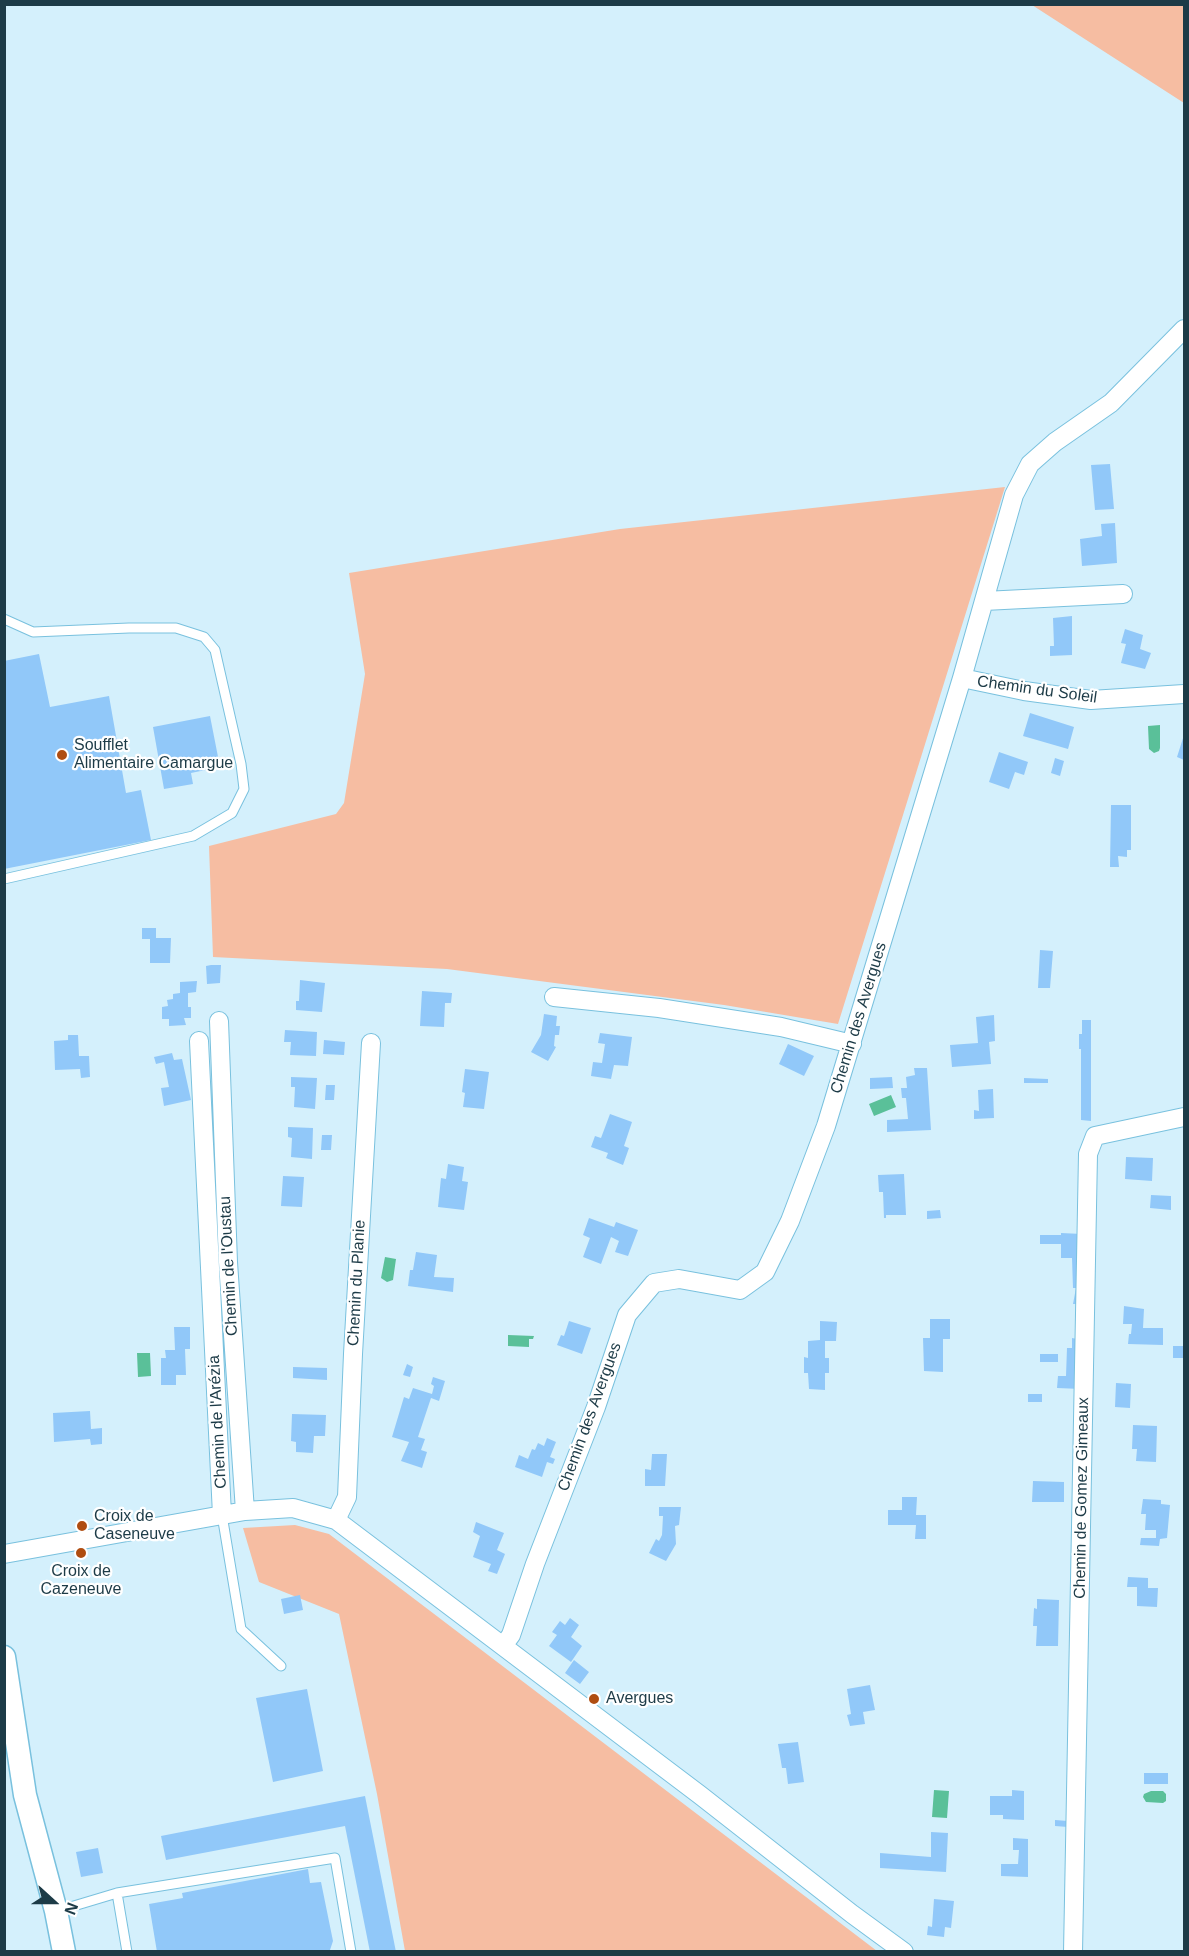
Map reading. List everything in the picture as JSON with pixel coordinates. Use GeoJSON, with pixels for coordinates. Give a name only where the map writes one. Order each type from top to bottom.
{"type":"FeatureCollection","features":[{"type":"Feature","properties":{"kind":"street","name":"Chemin des Avergues"},"geometry":{"type":"LineString","coordinates":[[503,1646],[511,1635],[535,1564],[596,1407],[627,1315],[654,1283],[679,1279],[740,1290],[765,1272],[790,1221],[822,1136],[852,1044],[962,678],[1014,495],[1030,464],[1055,442],[1112,403],[1185,329]]}},
{"type":"Feature","properties":{"kind":"street"},"geometry":{"type":"LineString","coordinates":[[984,600],[1123,594]]}},
{"type":"Feature","properties":{"kind":"street","name":"Chemin du Soleil"},"geometry":{"type":"LineString","coordinates":[[962,678],[1024,691],[1091,700],[1185,694]]}},
{"type":"Feature","properties":{"kind":"street"},"geometry":{"type":"LineString","coordinates":[[554,997],[659,1008],[781,1027],[852,1044]]}},
{"type":"Feature","properties":{"kind":"street","name":"Chemin de l'Oustau"},"geometry":{"type":"LineString","coordinates":[[219,1020],[228,1262],[245,1511]]}},
{"type":"Feature","properties":{"kind":"street","name":"Chemin de l'Arézia"},"geometry":{"type":"LineString","coordinates":[[199,1041],[222,1515]]}},
{"type":"Feature","properties":{"kind":"street","name":"Chemin du Planie"},"geometry":{"type":"LineString","coordinates":[[336,1520],[347,1497],[371,1043]]}},
{"type":"Feature","properties":{"kind":"street","name":"Chemin de Gomez Gimeaux"},"geometry":{"type":"LineString","coordinates":[[1073,1952],[1088,1154],[1095,1136],[1185,1117]]}},
{"type":"Feature","properties":{"kind":"street"},"geometry":{"type":"LineString","coordinates":[[4,1554],[245,1511],[293,1508],[336,1520],[904,1952]]}},
{"type":"Feature","properties":{"kind":"street"},"geometry":{"type":"LineString","coordinates":[[4,1657],[25,1795],[56,1911],[64,1952]]}},
{"type":"Feature","properties":{"kind":"lane"},"geometry":{"type":"LineString","coordinates":[[4,619],[33,632],[176,628],[204,637],[215,650],[241,764],[244,789],[232,813],[193,836],[4,879]]}},
{"type":"Feature","properties":{"kind":"lane"},"geometry":{"type":"LineString","coordinates":[[222,1515],[241,1629],[281,1666]]}},
{"type":"Feature","properties":{"kind":"lane"},"geometry":{"type":"LineString","coordinates":[[56,1911],[117,1893],[335,1858],[351,1952]]}},
{"type":"Feature","properties":{"kind":"lane"},"geometry":{"type":"LineString","coordinates":[[117,1893],[127,1952]]}},
{"type":"Feature","properties":{"kind":"shaded area"},"geometry":{"type":"Polygon","coordinates":[[[1032,5],[1184,5],[1184,103],[1032,5]]]}},
{"type":"Feature","properties":{"kind":"shaded area"},"geometry":{"type":"Polygon","coordinates":[[[1005,487],[838,1024],[724,1005],[447,969],[213,957],[209,846],[336,814],[344,803],[365,674],[349,573],[620,529],[1005,487]]]}},
{"type":"Feature","properties":{"kind":"shaded area"},"geometry":{"type":"Polygon","coordinates":[[[1160,725],[1160,748],[1154,753],[1149,749],[1148,726],[1160,725]]]}},
{"type":"Feature","properties":{"kind":"shaded area"},"geometry":{"type":"Polygon","coordinates":[[[891,1095],[896,1107],[874,1116],[869,1104],[891,1095]]]}},
{"type":"Feature","properties":{"kind":"shaded area"},"geometry":{"type":"Polygon","coordinates":[[[385,1257],[396,1259],[393,1280],[387,1282],[381,1278],[385,1257]]]}},
{"type":"Feature","properties":{"kind":"shaded area"},"geometry":{"type":"Polygon","coordinates":[[[508,1335],[534,1336],[533,1339],[529,1339],[529,1347],[508,1346],[508,1335]]]}},
{"type":"Feature","properties":{"kind":"shaded area"},"geometry":{"type":"Polygon","coordinates":[[[137,1353],[150,1353],[151,1376],[138,1377],[137,1353]]]}},
{"type":"Feature","properties":{"kind":"shaded area"},"geometry":{"type":"Polygon","coordinates":[[[295,1525],[329,1534],[877,1951],[405,1951],[377,1794],[339,1614],[259,1582],[243,1528],[295,1525]]]}},
{"type":"Feature","properties":{"kind":"shaded area"},"geometry":{"type":"Polygon","coordinates":[[[934,1790],[949,1791],[947,1818],[932,1817],[934,1790]]]}},
{"type":"Feature","properties":{"kind":"shaded area"},"geometry":{"type":"Polygon","coordinates":[[[1151,1791],[1163,1791],[1166,1794],[1166,1801],[1163,1803],[1146,1802],[1144,1794],[1151,1791]]]}},
{"type":"Feature","properties":{"kind":"building"},"geometry":{"type":"Polygon","coordinates":[[[1110,464],[1114,509],[1095,510],[1091,465],[1110,464]]]}},
{"type":"Feature","properties":{"kind":"building"},"geometry":{"type":"Polygon","coordinates":[[[1115,523],[1117,563],[1082,566],[1080,539],[1102,536],[1101,524],[1115,523]]]}},
{"type":"Feature","properties":{"kind":"building"},"geometry":{"type":"Polygon","coordinates":[[[1072,616],[1072,655],[1050,656],[1050,646],[1054,646],[1053,618],[1072,616]]]}},
{"type":"Feature","properties":{"kind":"building"},"geometry":{"type":"Polygon","coordinates":[[[1125,629],[1143,635],[1140,649],[1151,653],[1145,669],[1121,663],[1126,644],[1121,643],[1125,629]]]}},
{"type":"Feature","properties":{"kind":"building","name":"Soufflet Alimentaire Camargue"},"geometry":{"type":"Polygon","coordinates":[[[39,654],[50,707],[109,696],[126,793],[141,790],[151,840],[4,869],[4,661],[39,654]]]}},
{"type":"Feature","properties":{"kind":"building"},"geometry":{"type":"Polygon","coordinates":[[[1030,713],[1074,727],[1068,749],[1023,736],[1030,713]]]}},
{"type":"Feature","properties":{"kind":"building"},"geometry":{"type":"Polygon","coordinates":[[[210,716],[220,767],[191,773],[193,784],[164,789],[153,727],[210,716]]]}},
{"type":"Feature","properties":{"kind":"building"},"geometry":{"type":"Polygon","coordinates":[[[1184,735],[1184,760],[1177,757],[1184,735]]]}},
{"type":"Feature","properties":{"kind":"building"},"geometry":{"type":"Polygon","coordinates":[[[999,752],[1028,762],[1024,775],[1015,772],[1009,789],[989,782],[999,752]]]}},
{"type":"Feature","properties":{"kind":"building"},"geometry":{"type":"Polygon","coordinates":[[[1055,758],[1064,761],[1060,776],[1051,773],[1055,758]]]}},
{"type":"Feature","properties":{"kind":"building"},"geometry":{"type":"Polygon","coordinates":[[[1111,805],[1131,805],[1131,850],[1127,850],[1127,857],[1118,856],[1119,867],[1110,867],[1111,805]]]}},
{"type":"Feature","properties":{"kind":"building"},"geometry":{"type":"Polygon","coordinates":[[[142,928],[156,928],[156,938],[171,938],[170,963],[150,963],[150,939],[142,939],[142,928]]]}},
{"type":"Feature","properties":{"kind":"building"},"geometry":{"type":"Polygon","coordinates":[[[1040,950],[1053,951],[1050,988],[1038,988],[1040,950]]]}},
{"type":"Feature","properties":{"kind":"building"},"geometry":{"type":"Polygon","coordinates":[[[221,965],[220,983],[207,984],[206,966],[221,965]]]}},
{"type":"Feature","properties":{"kind":"building"},"geometry":{"type":"Polygon","coordinates":[[[300,980],[325,983],[322,1012],[296,1010],[300,980]]]}},
{"type":"Feature","properties":{"kind":"building"},"geometry":{"type":"Polygon","coordinates":[[[197,981],[196,992],[188,993],[191,1018],[184,1018],[186,1025],[169,1026],[169,1019],[162,1019],[162,1007],[168,1006],[167,1000],[173,999],[173,994],[180,993],[180,982],[197,981]]]}},
{"type":"Feature","properties":{"kind":"building"},"geometry":{"type":"Polygon","coordinates":[[[422,991],[452,993],[451,1003],[445,1003],[444,1027],[420,1026],[422,991]]]}},
{"type":"Feature","properties":{"kind":"building"},"geometry":{"type":"Polygon","coordinates":[[[544,1014],[557,1016],[556,1026],[560,1026],[559,1035],[555,1035],[554,1046],[556,1047],[548,1061],[531,1052],[541,1035],[544,1014]]]}},
{"type":"Feature","properties":{"kind":"building"},"geometry":{"type":"Polygon","coordinates":[[[994,1015],[995,1041],[989,1042],[991,1064],[952,1067],[950,1045],[978,1043],[976,1017],[994,1015]]]}},
{"type":"Feature","properties":{"kind":"building"},"geometry":{"type":"Polygon","coordinates":[[[1082,1020],[1091,1020],[1091,1121],[1081,1120],[1079,1034],[1082,1034],[1082,1020]]]}},
{"type":"Feature","properties":{"kind":"building"},"geometry":{"type":"Polygon","coordinates":[[[285,1030],[317,1032],[316,1056],[290,1055],[291,1042],[284,1042],[285,1030]]]}},
{"type":"Feature","properties":{"kind":"building"},"geometry":{"type":"Polygon","coordinates":[[[600,1033],[632,1037],[628,1066],[614,1065],[611,1079],[591,1076],[593,1062],[602,1063],[605,1044],[598,1043],[600,1033]]]}},
{"type":"Feature","properties":{"kind":"building"},"geometry":{"type":"Polygon","coordinates":[[[68,1035],[78,1035],[79,1056],[89,1056],[90,1077],[81,1078],[80,1069],[55,1070],[54,1041],[68,1040],[68,1035]]]}},
{"type":"Feature","properties":{"kind":"building"},"geometry":{"type":"Polygon","coordinates":[[[324,1040],[345,1042],[344,1055],[323,1054],[324,1040]]]}},
{"type":"Feature","properties":{"kind":"building"},"geometry":{"type":"Polygon","coordinates":[[[788,1044],[814,1056],[804,1076],[779,1064],[788,1044]]]}},
{"type":"Feature","properties":{"kind":"building"},"geometry":{"type":"Polygon","coordinates":[[[172,1053],[174,1060],[182,1059],[191,1100],[164,1106],[161,1088],[169,1087],[164,1062],[156,1064],[154,1057],[172,1053]]]}},
{"type":"Feature","properties":{"kind":"building"},"geometry":{"type":"Polygon","coordinates":[[[914,1068],[927,1068],[931,1130],[887,1132],[887,1120],[908,1119],[906,1098],[902,1098],[901,1088],[907,1088],[906,1077],[915,1075],[914,1068]]]}},
{"type":"Feature","properties":{"kind":"building"},"geometry":{"type":"Polygon","coordinates":[[[465,1069],[489,1072],[484,1109],[463,1107],[465,1069]]]}},
{"type":"Feature","properties":{"kind":"building"},"geometry":{"type":"Polygon","coordinates":[[[291,1077],[317,1078],[315,1109],[294,1107],[295,1087],[291,1087],[291,1077]]]}},
{"type":"Feature","properties":{"kind":"building"},"geometry":{"type":"Polygon","coordinates":[[[892,1077],[893,1088],[870,1089],[870,1078],[892,1077]]]}},
{"type":"Feature","properties":{"kind":"building"},"geometry":{"type":"Polygon","coordinates":[[[1024,1078],[1048,1079],[1048,1083],[1024,1083],[1024,1078]]]}},
{"type":"Feature","properties":{"kind":"building"},"geometry":{"type":"Polygon","coordinates":[[[326,1085],[335,1085],[334,1100],[325,1100],[326,1085]]]}},
{"type":"Feature","properties":{"kind":"building"},"geometry":{"type":"Polygon","coordinates":[[[993,1089],[994,1118],[974,1119],[974,1110],[979,1111],[978,1090],[993,1089]]]}},
{"type":"Feature","properties":{"kind":"building"},"geometry":{"type":"Polygon","coordinates":[[[610,1114],[632,1122],[624,1146],[629,1148],[623,1165],[606,1158],[608,1153],[591,1147],[595,1136],[601,1138],[610,1114]]]}},
{"type":"Feature","properties":{"kind":"building"},"geometry":{"type":"Polygon","coordinates":[[[288,1127],[313,1128],[312,1159],[291,1157],[292,1138],[288,1137],[288,1127]]]}},
{"type":"Feature","properties":{"kind":"building"},"geometry":{"type":"Polygon","coordinates":[[[322,1135],[332,1135],[331,1150],[321,1150],[322,1135]]]}},
{"type":"Feature","properties":{"kind":"building"},"geometry":{"type":"Polygon","coordinates":[[[1126,1157],[1153,1158],[1152,1181],[1125,1179],[1126,1157]]]}},
{"type":"Feature","properties":{"kind":"building"},"geometry":{"type":"Polygon","coordinates":[[[448,1164],[464,1167],[462,1181],[468,1182],[464,1210],[438,1207],[441,1178],[446,1179],[448,1164]]]}},
{"type":"Feature","properties":{"kind":"building"},"geometry":{"type":"Polygon","coordinates":[[[904,1174],[906,1215],[886,1215],[884,1218],[883,1192],[879,1192],[878,1175],[904,1174]]]}},
{"type":"Feature","properties":{"kind":"building"},"geometry":{"type":"Polygon","coordinates":[[[283,1176],[304,1177],[302,1207],[281,1206],[283,1176]]]}},
{"type":"Feature","properties":{"kind":"building"},"geometry":{"type":"Polygon","coordinates":[[[1151,1195],[1171,1196],[1171,1210],[1150,1208],[1151,1195]]]}},
{"type":"Feature","properties":{"kind":"building"},"geometry":{"type":"Polygon","coordinates":[[[940,1210],[941,1218],[927,1219],[927,1211],[940,1210]]]}},
{"type":"Feature","properties":{"kind":"building"},"geometry":{"type":"Polygon","coordinates":[[[589,1218],[614,1227],[616,1222],[638,1230],[628,1256],[615,1252],[619,1241],[611,1237],[601,1264],[583,1257],[590,1238],[583,1235],[589,1218]]]}},
{"type":"Feature","properties":{"kind":"building"},"geometry":{"type":"Polygon","coordinates":[[[1061,1233],[1082,1234],[1083,1304],[1073,1304],[1076,1288],[1073,1288],[1072,1258],[1061,1258],[1061,1244],[1040,1244],[1040,1235],[1061,1235],[1061,1233]]]}},
{"type":"Feature","properties":{"kind":"building"},"geometry":{"type":"Polygon","coordinates":[[[416,1252],[437,1255],[434,1277],[454,1278],[453,1292],[408,1286],[416,1252]]]}},
{"type":"Feature","properties":{"kind":"building"},"geometry":{"type":"Polygon","coordinates":[[[1124,1306],[1144,1309],[1143,1328],[1163,1328],[1163,1345],[1128,1344],[1132,1324],[1123,1324],[1124,1306]]]}},
{"type":"Feature","properties":{"kind":"building"},"geometry":{"type":"Polygon","coordinates":[[[930,1319],[950,1319],[950,1339],[943,1339],[943,1372],[924,1371],[923,1338],[930,1338],[930,1319]]]}},
{"type":"Feature","properties":{"kind":"building"},"geometry":{"type":"Polygon","coordinates":[[[569,1321],[591,1328],[582,1354],[557,1345],[561,1335],[564,1336],[569,1321]]]}},
{"type":"Feature","properties":{"kind":"building"},"geometry":{"type":"Polygon","coordinates":[[[820,1321],[837,1322],[836,1341],[825,1341],[825,1358],[829,1358],[829,1373],[825,1373],[825,1390],[809,1389],[808,1373],[804,1373],[804,1357],[808,1358],[808,1341],[820,1340],[820,1321]]]}},
{"type":"Feature","properties":{"kind":"building"},"geometry":{"type":"Polygon","coordinates":[[[174,1327],[190,1327],[190,1349],[185,1349],[186,1375],[176,1375],[176,1385],[161,1385],[161,1358],[166,1358],[165,1350],[175,1350],[174,1327]]]}},
{"type":"Feature","properties":{"kind":"building"},"geometry":{"type":"Polygon","coordinates":[[[1072,1338],[1077,1339],[1081,1389],[1057,1388],[1058,1376],[1066,1376],[1067,1348],[1072,1348],[1072,1338]]]}},
{"type":"Feature","properties":{"kind":"building"},"geometry":{"type":"Polygon","coordinates":[[[1173,1346],[1184,1346],[1184,1358],[1173,1358],[1173,1346]]]}},
{"type":"Feature","properties":{"kind":"building"},"geometry":{"type":"Polygon","coordinates":[[[1040,1354],[1058,1354],[1058,1362],[1040,1362],[1040,1354]]]}},
{"type":"Feature","properties":{"kind":"building"},"geometry":{"type":"Polygon","coordinates":[[[407,1364],[413,1367],[410,1377],[403,1375],[407,1364]]]}},
{"type":"Feature","properties":{"kind":"building"},"geometry":{"type":"Polygon","coordinates":[[[293,1367],[327,1368],[327,1380],[293,1378],[293,1367]]]}},
{"type":"Feature","properties":{"kind":"building"},"geometry":{"type":"Polygon","coordinates":[[[433,1377],[445,1381],[439,1401],[431,1398],[418,1437],[425,1439],[421,1450],[427,1452],[422,1468],[401,1461],[409,1442],[392,1437],[404,1397],[409,1399],[413,1388],[432,1394],[433,1377]]]}},
{"type":"Feature","properties":{"kind":"building"},"geometry":{"type":"Polygon","coordinates":[[[1116,1383],[1131,1384],[1130,1408],[1115,1407],[1116,1383]]]}},
{"type":"Feature","properties":{"kind":"building"},"geometry":{"type":"Polygon","coordinates":[[[1028,1394],[1042,1394],[1042,1402],[1028,1402],[1028,1394]]]}},
{"type":"Feature","properties":{"kind":"building"},"geometry":{"type":"Polygon","coordinates":[[[90,1411],[91,1429],[102,1428],[102,1444],[91,1445],[90,1439],[54,1442],[53,1413],[90,1411]]]}},
{"type":"Feature","properties":{"kind":"building"},"geometry":{"type":"Polygon","coordinates":[[[292,1414],[326,1415],[325,1436],[314,1436],[313,1453],[296,1452],[296,1442],[291,1441],[292,1414]]]}},
{"type":"Feature","properties":{"kind":"building"},"geometry":{"type":"Polygon","coordinates":[[[1133,1425],[1157,1426],[1156,1462],[1136,1461],[1137,1449],[1132,1449],[1133,1425]]]}},
{"type":"Feature","properties":{"kind":"building"},"geometry":{"type":"Polygon","coordinates":[[[547,1438],[556,1442],[550,1457],[555,1459],[553,1464],[547,1462],[542,1477],[515,1467],[519,1455],[528,1459],[532,1449],[535,1450],[538,1443],[544,1446],[547,1438]]]}},
{"type":"Feature","properties":{"kind":"building"},"geometry":{"type":"Polygon","coordinates":[[[652,1454],[667,1454],[665,1486],[645,1486],[645,1469],[651,1470],[652,1454]]]}},
{"type":"Feature","properties":{"kind":"building"},"geometry":{"type":"Polygon","coordinates":[[[1033,1481],[1064,1482],[1064,1502],[1032,1502],[1033,1481]]]}},
{"type":"Feature","properties":{"kind":"building"},"geometry":{"type":"Polygon","coordinates":[[[902,1497],[917,1497],[916,1515],[926,1515],[926,1539],[915,1539],[916,1525],[888,1525],[888,1510],[902,1510],[902,1497]]]}},
{"type":"Feature","properties":{"kind":"building"},"geometry":{"type":"Polygon","coordinates":[[[1143,1499],[1161,1500],[1161,1504],[1170,1505],[1167,1538],[1160,1539],[1159,1546],[1140,1545],[1141,1538],[1156,1538],[1156,1530],[1145,1530],[1146,1514],[1141,1514],[1143,1499]]]}},
{"type":"Feature","properties":{"kind":"building"},"geometry":{"type":"Polygon","coordinates":[[[659,1507],[681,1507],[679,1525],[675,1526],[676,1544],[666,1561],[649,1553],[656,1539],[659,1541],[662,1535],[663,1516],[659,1516],[659,1507]]]}},
{"type":"Feature","properties":{"kind":"building"},"geometry":{"type":"Polygon","coordinates":[[[476,1522],[504,1533],[497,1550],[505,1554],[497,1574],[488,1571],[491,1564],[473,1557],[480,1536],[473,1532],[476,1522]]]}},
{"type":"Feature","properties":{"kind":"building"},"geometry":{"type":"Polygon","coordinates":[[[1128,1577],[1148,1578],[1148,1588],[1158,1588],[1157,1607],[1137,1606],[1137,1587],[1127,1587],[1128,1577]]]}},
{"type":"Feature","properties":{"kind":"building"},"geometry":{"type":"Polygon","coordinates":[[[300,1595],[303,1610],[284,1614],[281,1599],[300,1595]]]}},
{"type":"Feature","properties":{"kind":"building"},"geometry":{"type":"Polygon","coordinates":[[[1037,1599],[1059,1600],[1058,1646],[1036,1646],[1037,1626],[1033,1626],[1037,1599]]]}},
{"type":"Feature","properties":{"kind":"building"},"geometry":{"type":"Polygon","coordinates":[[[570,1618],[579,1625],[571,1637],[582,1646],[571,1662],[549,1646],[557,1635],[552,1632],[560,1621],[565,1625],[570,1618]]]}},
{"type":"Feature","properties":{"kind":"building"},"geometry":{"type":"Polygon","coordinates":[[[574,1660],[589,1672],[580,1684],[565,1673],[574,1660]]]}},
{"type":"Feature","properties":{"kind":"building"},"geometry":{"type":"Polygon","coordinates":[[[870,1685],[875,1710],[863,1712],[865,1724],[850,1726],[847,1715],[851,1714],[847,1689],[870,1685]]]}},
{"type":"Feature","properties":{"kind":"building"},"geometry":{"type":"Polygon","coordinates":[[[307,1689],[323,1771],[273,1782],[256,1698],[307,1689]]]}},
{"type":"Feature","properties":{"kind":"building"},"geometry":{"type":"Polygon","coordinates":[[[798,1742],[804,1782],[788,1784],[786,1768],[782,1768],[778,1744],[798,1742]]]}},
{"type":"Feature","properties":{"kind":"building"},"geometry":{"type":"Polygon","coordinates":[[[1144,1773],[1168,1773],[1168,1784],[1144,1784],[1144,1773]]]}},
{"type":"Feature","properties":{"kind":"building"},"geometry":{"type":"Polygon","coordinates":[[[1012,1790],[1024,1791],[1024,1820],[1003,1819],[1003,1815],[990,1815],[990,1796],[1012,1796],[1012,1790]]]}},
{"type":"Feature","properties":{"kind":"building"},"geometry":{"type":"Polygon","coordinates":[[[365,1796],[396,1952],[370,1952],[345,1826],[166,1860],[161,1836],[365,1796]]]}},
{"type":"Feature","properties":{"kind":"building"},"geometry":{"type":"Polygon","coordinates":[[[1055,1820],[1068,1821],[1068,1827],[1055,1826],[1055,1820]]]}},
{"type":"Feature","properties":{"kind":"building"},"geometry":{"type":"Polygon","coordinates":[[[931,1832],[948,1833],[946,1872],[880,1868],[880,1853],[931,1857],[931,1832]]]}},
{"type":"Feature","properties":{"kind":"building"},"geometry":{"type":"Polygon","coordinates":[[[1013,1838],[1028,1839],[1028,1877],[1001,1876],[1001,1864],[1018,1864],[1019,1850],[1013,1850],[1013,1838]]]}},
{"type":"Feature","properties":{"kind":"building"},"geometry":{"type":"Polygon","coordinates":[[[98,1848],[103,1873],[81,1877],[76,1852],[98,1848]]]}},
{"type":"Feature","properties":{"kind":"building"},"geometry":{"type":"Polygon","coordinates":[[[308,1869],[310,1883],[321,1882],[333,1941],[330,1950],[323,1952],[157,1952],[149,1904],[183,1898],[182,1893],[308,1869]]]}},
{"type":"Feature","properties":{"kind":"building"},"geometry":{"type":"Polygon","coordinates":[[[934,1899],[954,1901],[951,1928],[945,1927],[944,1937],[927,1935],[928,1926],[932,1927],[934,1899]]]}},
{"type":"Feature","properties":{"kind":"place","name":"Soufflet Alimentaire Camargue"},"geometry":{"type":"Point","coordinates":[62,755]}},
{"type":"Feature","properties":{"kind":"place","name":"Croix de Caseneuve"},"geometry":{"type":"Point","coordinates":[82,1526]}},
{"type":"Feature","properties":{"kind":"place","name":"Croix de Cazeneuve"},"geometry":{"type":"Point","coordinates":[81,1553]}},
{"type":"Feature","properties":{"kind":"place","name":"Avergues"},"geometry":{"type":"Point","coordinates":[594,1699]}}]}
